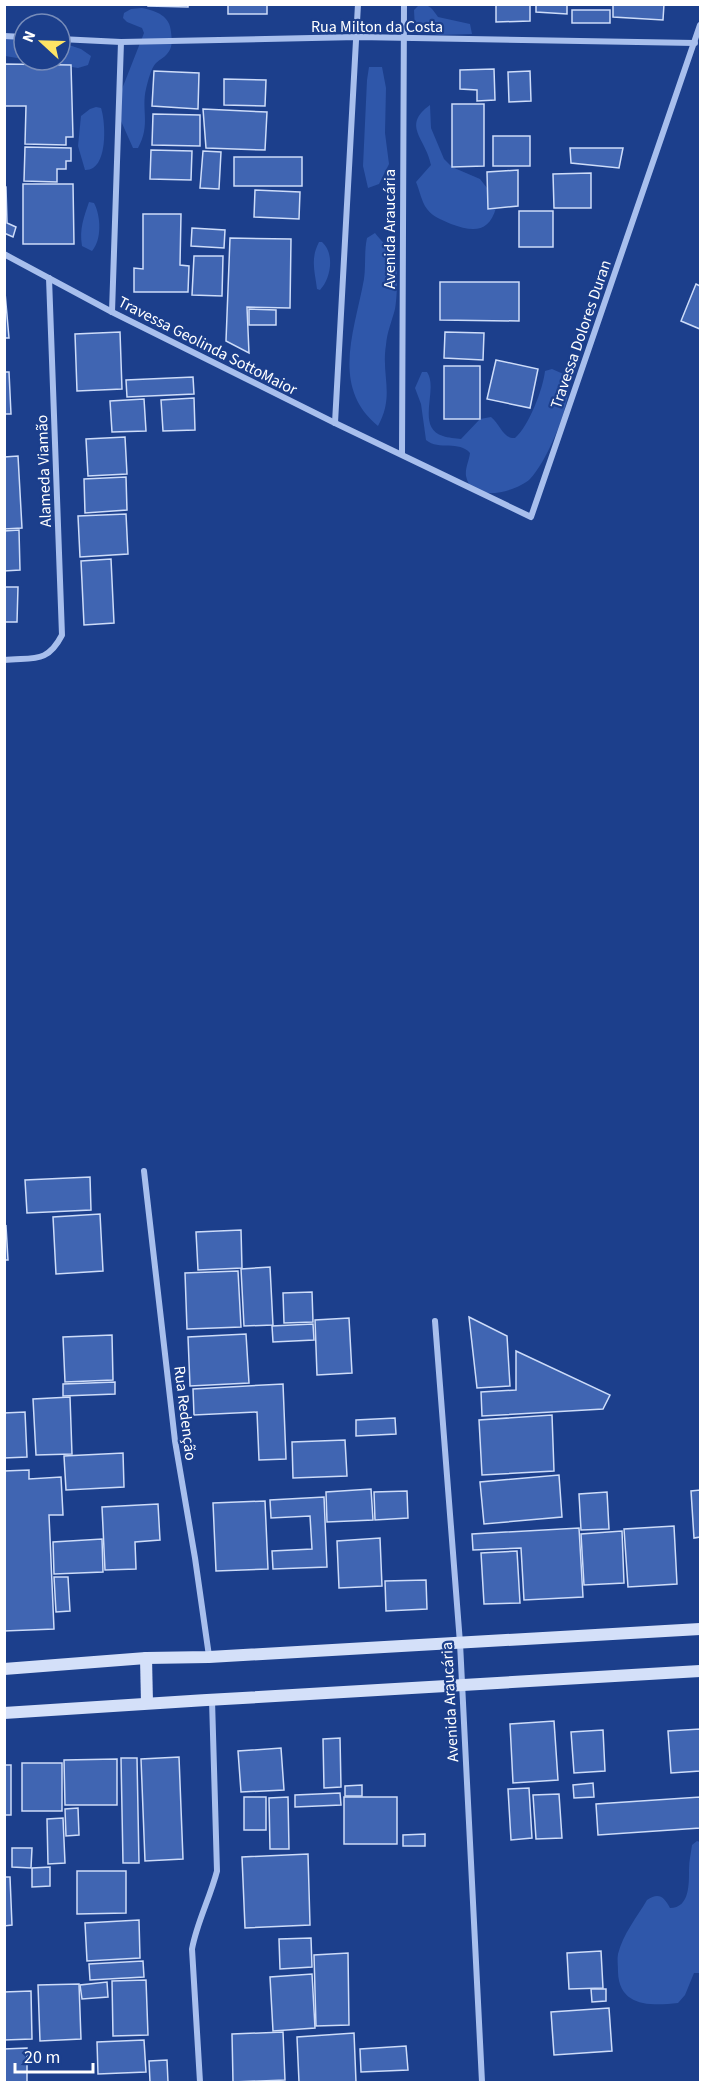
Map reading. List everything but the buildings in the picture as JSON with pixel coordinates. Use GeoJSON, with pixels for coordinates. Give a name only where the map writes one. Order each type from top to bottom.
{"type":"FeatureCollection","features":[{"type":"Feature","properties":{"kind":"main road"},"geometry":{"type":"LineString","coordinates":[[4,1669],[146,1658],[209,1657],[700,1629]]}},
{"type":"Feature","properties":{"kind":"main road"},"geometry":{"type":"LineString","coordinates":[[146,1658],[147,1703]]}},
{"type":"Feature","properties":{"kind":"main road"},"geometry":{"type":"LineString","coordinates":[[4,1713],[700,1671]]}},
{"type":"Feature","properties":{"kind":"street"},"geometry":{"type":"LineString","coordinates":[[335,423],[358,38],[358,4]]}},
{"type":"Feature","properties":{"kind":"street","name":"Avenida Araucária"},"geometry":{"type":"LineString","coordinates":[[402,454],[404,4]]}},
{"type":"Feature","properties":{"kind":"street","name":"Travessa Dolores Duran"},"geometry":{"type":"LineString","coordinates":[[402,454],[531,517],[700,25]]}},
{"type":"Feature","properties":{"kind":"street","name":"Rua Milton da Costa"},"geometry":{"type":"LineString","coordinates":[[72,40],[121,42],[358,38],[694,43]]}},
{"type":"Feature","properties":{"kind":"street"},"geometry":{"type":"LineString","coordinates":[[112,312],[121,42]]}},
{"type":"Feature","properties":{"kind":"street","name":"Travessa Geolinda SottoMaior"},"geometry":{"type":"LineString","coordinates":[[4,254],[112,312],[402,454]]}},
{"type":"Feature","properties":{"kind":"street","name":"Alameda Viamão"},"geometry":{"type":"LineString","coordinates":[[4,660],[45,656],[55,650],[63,635],[49,278]]}},
{"type":"Feature","properties":{"kind":"street","name":"Rua Redenção"},"geometry":{"type":"LineString","coordinates":[[144,1171],[175,1441],[209,1657]]}},
{"type":"Feature","properties":{"kind":"street","name":"Avenida Araucária"},"geometry":{"type":"LineString","coordinates":[[435,1321],[460,1643],[482,2082]]}},
{"type":"Feature","properties":{"kind":"street"},"geometry":{"type":"LineString","coordinates":[[200,2082],[192,1949],[196,1927],[210,1897],[217,1871],[212,1700]]}},
{"type":"Feature","properties":{"kind":"shaded area"},"geometry":{"type":"Polygon","coordinates":[[[419,5],[428,6],[438,17],[470,24],[472,34],[439,35],[415,30],[414,10],[419,5]]]}},
{"type":"Feature","properties":{"kind":"shaded area"},"geometry":{"type":"Polygon","coordinates":[[[142,8],[165,18],[170,26],[172,44],[165,57],[156,63],[151,71],[145,97],[144,132],[138,148],[133,148],[121,121],[122,89],[144,33],[142,28],[123,18],[124,13],[131,9],[142,8]]]}},
{"type":"Feature","properties":{"kind":"shaded area"},"geometry":{"type":"Polygon","coordinates":[[[4,33],[12,35],[12,57],[5,56],[4,33]]]}},
{"type":"Feature","properties":{"kind":"shaded area"},"geometry":{"type":"Polygon","coordinates":[[[72,46],[91,56],[88,65],[72,67],[72,46]]]}},
{"type":"Feature","properties":{"kind":"shaded area"},"geometry":{"type":"Polygon","coordinates":[[[369,67],[382,67],[386,88],[385,133],[389,164],[379,184],[368,188],[363,166],[369,67]]]}},
{"type":"Feature","properties":{"kind":"shaded area"},"geometry":{"type":"Polygon","coordinates":[[[430,105],[431,128],[444,159],[452,167],[480,179],[496,208],[489,222],[484,226],[473,229],[451,224],[432,214],[423,203],[416,182],[431,165],[416,126],[417,119],[430,105]]]}},
{"type":"Feature","properties":{"kind":"shaded area"},"geometry":{"type":"Polygon","coordinates":[[[96,107],[101,108],[103,115],[104,145],[98,163],[85,170],[78,146],[81,116],[96,107]]]}},
{"type":"Feature","properties":{"kind":"shaded area"},"geometry":{"type":"Polygon","coordinates":[[[89,202],[94,203],[99,221],[98,241],[92,251],[82,246],[81,240],[82,223],[89,202]]]}},
{"type":"Feature","properties":{"kind":"shaded area"},"geometry":{"type":"Polygon","coordinates":[[[375,233],[390,251],[397,268],[395,309],[387,336],[385,356],[386,405],[378,426],[363,411],[354,394],[350,376],[352,338],[364,279],[367,238],[375,233]]]}},
{"type":"Feature","properties":{"kind":"shaded area"},"geometry":{"type":"Polygon","coordinates":[[[319,242],[326,247],[330,259],[329,273],[320,290],[317,289],[314,265],[319,242]]]}},
{"type":"Feature","properties":{"kind":"shaded area"},"geometry":{"type":"Polygon","coordinates":[[[552,369],[568,376],[567,399],[558,430],[544,459],[537,471],[523,484],[495,493],[476,490],[470,485],[466,476],[470,453],[460,447],[437,445],[426,440],[421,404],[415,388],[422,372],[427,372],[430,379],[429,416],[430,425],[435,431],[445,437],[461,439],[480,419],[491,417],[507,436],[515,438],[534,407],[545,371],[552,369]]]}},
{"type":"Feature","properties":{"kind":"shaded area"},"geometry":{"type":"Polygon","coordinates":[[[697,1841],[700,1842],[700,1973],[694,1973],[685,1995],[678,2003],[638,2002],[624,1992],[620,1984],[618,1954],[620,1947],[647,1900],[655,1896],[661,1897],[670,1908],[677,1907],[685,1899],[692,1845],[697,1841]]]}}]}
